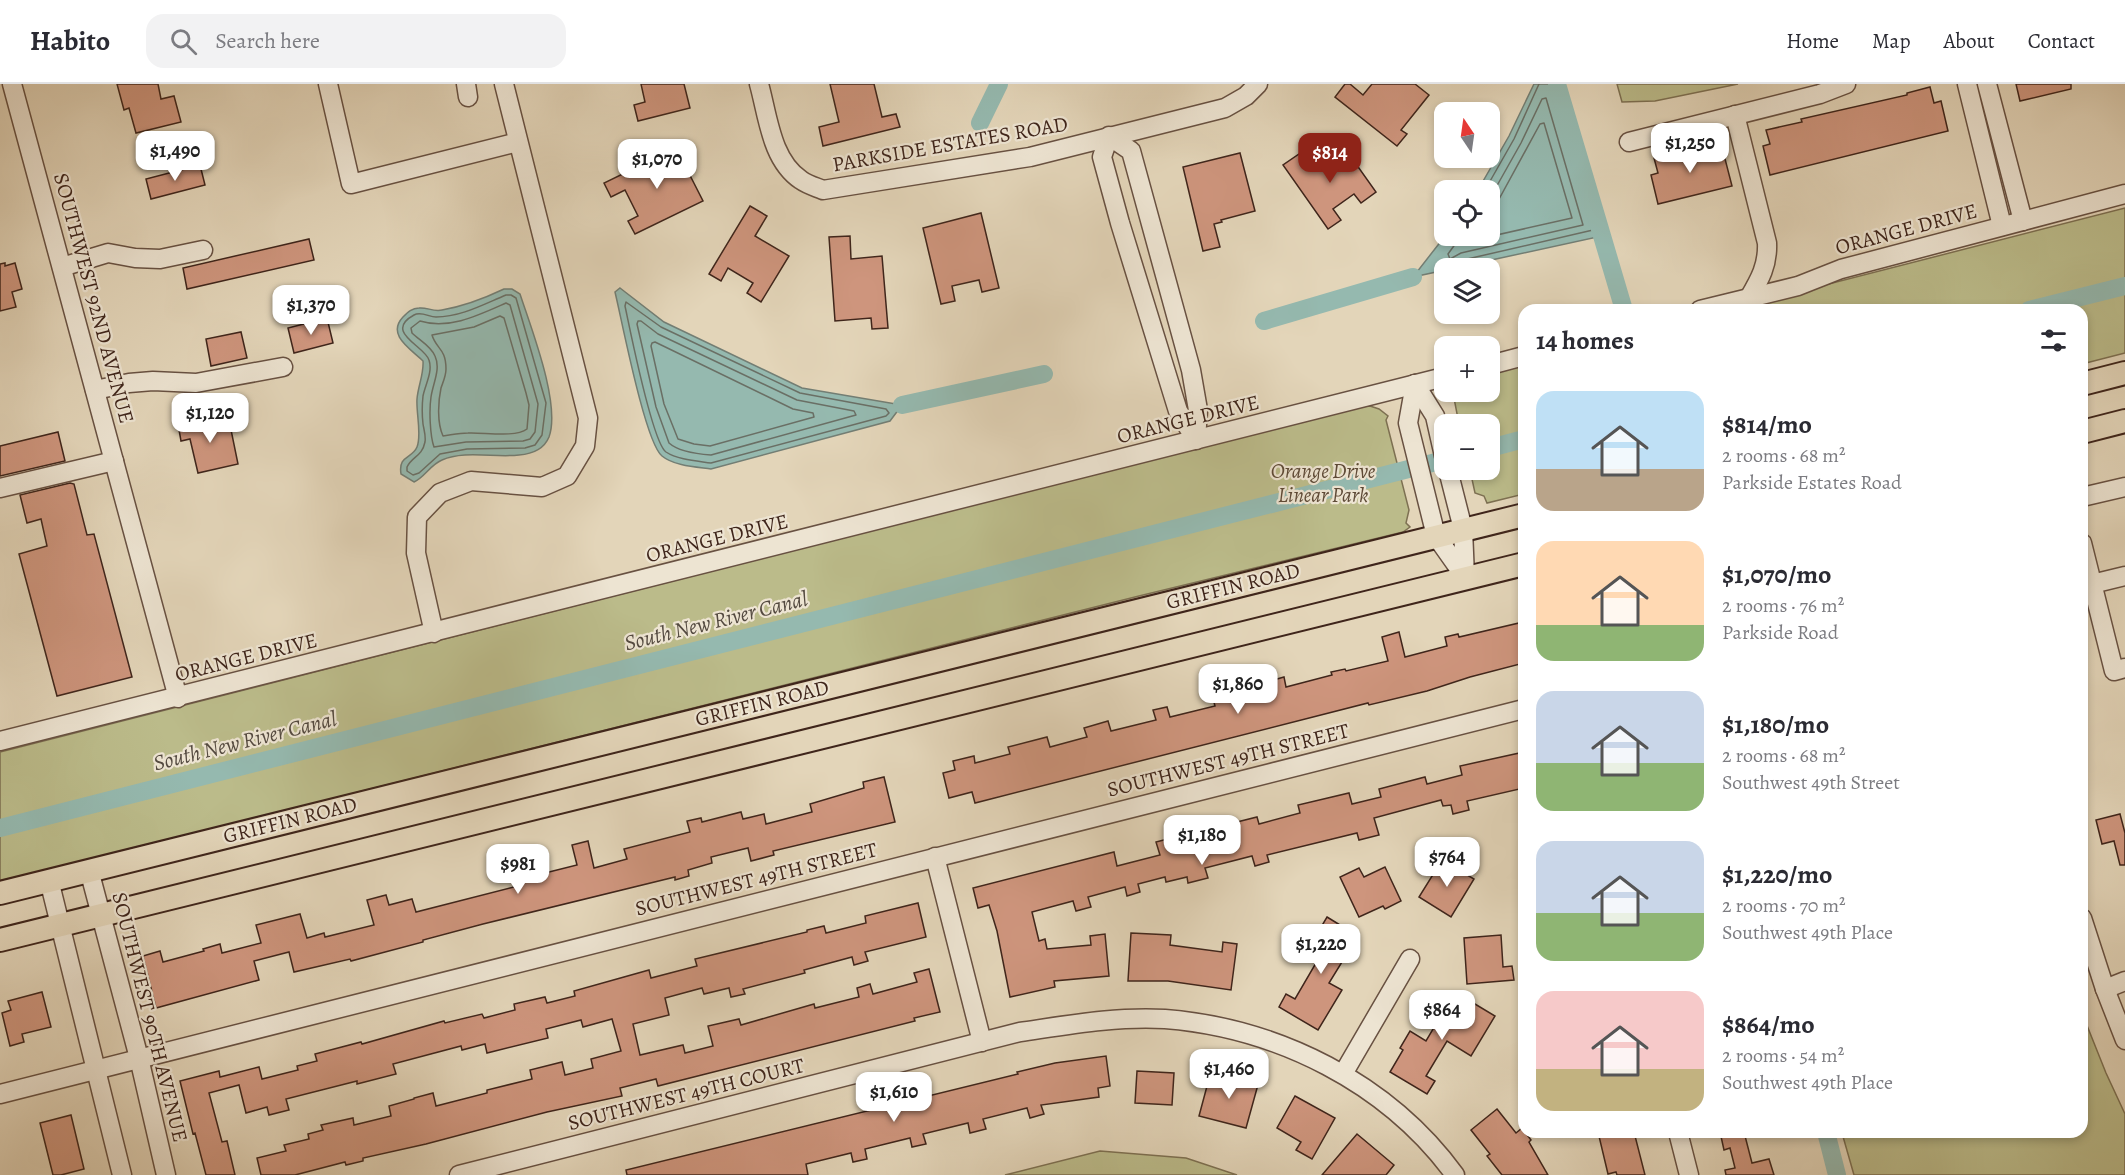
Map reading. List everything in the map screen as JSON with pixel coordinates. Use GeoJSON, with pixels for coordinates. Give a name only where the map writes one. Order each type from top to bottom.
{"type":"FeatureCollection","features":[{"type":"Feature","properties":{"kind":"main road"},"geometry":{"type":"LineString","coordinates":[[2088,382],[2125,373]]}},
{"type":"Feature","properties":{"kind":"main road"},"geometry":{"type":"LineString","coordinates":[[2088,430],[2125,421]]}},
{"type":"Feature","properties":{"kind":"main road","name":"GRIFFIN ROAD"},"geometry":{"type":"LineString","coordinates":[[0,893],[1518,516]]}},
{"type":"Feature","properties":{"kind":"main road"},"geometry":{"type":"LineString","coordinates":[[0,940],[1518,565]]}},
{"type":"Feature","properties":{"kind":"street","name":"SOUTHWEST 92ND AVENUE"},"geometry":{"type":"LineString","coordinates":[[12,84],[178,698]]}},
{"type":"Feature","properties":{"kind":"street"},"geometry":{"type":"LineString","coordinates":[[328,84],[351,184],[518,142]]}},
{"type":"Feature","properties":{"kind":"street"},"geometry":{"type":"LineString","coordinates":[[434,633],[416,553],[417,517],[440,493],[471,482],[542,488],[567,476],[585,446],[588,418],[504,84]]}},
{"type":"Feature","properties":{"kind":"street","name":"PARKSIDE ESTATES ROAD"},"geometry":{"type":"LineString","coordinates":[[759,84],[775,146],[787,168],[802,181],[823,190],[1030,157],[1225,108],[1246,96],[1258,84]]}},
{"type":"Feature","properties":{"kind":"street"},"geometry":{"type":"LineString","coordinates":[[1629,142],[1820,94],[1846,84]]}},
{"type":"Feature","properties":{"kind":"street"},"geometry":{"type":"LineString","coordinates":[[1967,84],[2002,226]]}},
{"type":"Feature","properties":{"kind":"street"},"geometry":{"type":"LineString","coordinates":[[1987,84],[2023,221]]}},
{"type":"Feature","properties":{"kind":"street"},"geometry":{"type":"LineString","coordinates":[[1735,115],[1767,243],[1768,257],[1763,275],[1749,298]]}},
{"type":"Feature","properties":{"kind":"street"},"geometry":{"type":"LineString","coordinates":[[1109,136],[1131,151],[1191,370],[1198,410],[1196,440],[1178,411],[1102,157],[1109,136]]}},
{"type":"Feature","properties":{"kind":"street","name":"ORANGE DRIVE"},"geometry":{"type":"LineString","coordinates":[[1724,304],[1798,286],[1841,269],[2125,195]]}},
{"type":"Feature","properties":{"kind":"street"},"geometry":{"type":"LineString","coordinates":[[62,267],[108,253],[135,258],[160,259],[203,250]]}},
{"type":"Feature","properties":{"kind":"street"},"geometry":{"type":"LineString","coordinates":[[1133,264],[1160,258]]}},
{"type":"Feature","properties":{"kind":"street"},"geometry":{"type":"LineString","coordinates":[[1500,362],[1518,358]]}},
{"type":"Feature","properties":{"kind":"street"},"geometry":{"type":"LineString","coordinates":[[95,390],[153,381],[195,383],[283,367]]}},
{"type":"Feature","properties":{"kind":"street","name":"ORANGE DRIVE"},"geometry":{"type":"LineString","coordinates":[[0,741],[178,698],[1434,379]]}},
{"type":"Feature","properties":{"kind":"street"},"geometry":{"type":"LineString","coordinates":[[1415,384],[1434,416]]}},
{"type":"Feature","properties":{"kind":"street"},"geometry":{"type":"LineString","coordinates":[[1415,384],[1408,423],[1436,536],[1465,578]]}},
{"type":"Feature","properties":{"kind":"street"},"geometry":{"type":"LineString","coordinates":[[0,488],[114,461]]}},
{"type":"Feature","properties":{"kind":"street"},"geometry":{"type":"LineString","coordinates":[[1451,480],[1463,529],[1465,578]]}},
{"type":"Feature","properties":{"kind":"street"},"geometry":{"type":"LineString","coordinates":[[2088,496],[2125,487]]}},
{"type":"Feature","properties":{"kind":"street"},"geometry":{"type":"LineString","coordinates":[[2088,568],[2114,671],[2125,668]]}},
{"type":"Feature","properties":{"kind":"street"},"geometry":{"type":"LineString","coordinates":[[2092,584],[2125,576]]}},
{"type":"Feature","properties":{"kind":"street","name":"SOUTHWEST 49TH STREET"},"geometry":{"type":"LineString","coordinates":[[0,1094],[1518,711]]}},
{"type":"Feature","properties":{"kind":"street"},"geometry":{"type":"LineString","coordinates":[[935,857],[982,1042]]}},
{"type":"Feature","properties":{"kind":"street","name":"SOUTHWEST 90TH AVENUE"},"geometry":{"type":"LineString","coordinates":[[89,870],[139,1058],[166,1175]]}},
{"type":"Feature","properties":{"kind":"street"},"geometry":{"type":"LineString","coordinates":[[49,880],[122,1175]]}},
{"type":"Feature","properties":{"kind":"street"},"geometry":{"type":"LineString","coordinates":[[2088,937],[2125,1040]]}},
{"type":"Feature","properties":{"kind":"street"},"geometry":{"type":"LineString","coordinates":[[1343,1074],[1410,959]]}},
{"type":"Feature","properties":{"kind":"street"},"geometry":{"type":"LineString","coordinates":[[2105,989],[2125,981]]}},
{"type":"Feature","properties":{"kind":"street","name":"SOUTHWEST 49TH COURT"},"geometry":{"type":"LineString","coordinates":[[459,1175],[1020,1032],[1096,1021],[1164,1019],[1213,1026],[1260,1037],[1302,1053],[1343,1074],[1404,1120],[1455,1175]]}},
{"type":"Feature","properties":{"kind":"street"},"geometry":{"type":"LineString","coordinates":[[1680,1138],[1689,1175]]}},
{"type":"Feature","properties":{"kind":"green space"},"geometry":{"type":"Polygon","coordinates":[[[1617,84],[1738,84],[1655,101],[1622,102],[1617,84]]]}},
{"type":"Feature","properties":{"kind":"green space"},"geometry":{"type":"Polygon","coordinates":[[[2125,208],[2125,353],[2088,362],[2088,304],[1750,304],[2125,208]]]}},
{"type":"Feature","properties":{"kind":"green space"},"geometry":{"type":"Polygon","coordinates":[[[1518,365],[1518,495],[1487,503],[1484,496],[1475,493],[1472,480],[1500,480],[1500,414],[1457,414],[1455,402],[1500,402],[1500,369],[1518,365]]]}},
{"type":"Feature","properties":{"kind":"green space","name":"Orange Drive Linear Park"},"geometry":{"type":"Polygon","coordinates":[[[1370,406],[1388,416],[1386,420],[1409,510],[1406,523],[1410,527],[1403,532],[1139,596],[0,882],[0,752],[1356,407],[1370,406]]]}},
{"type":"Feature","properties":{"kind":"green space"},"geometry":{"type":"Polygon","coordinates":[[[2088,1028],[2125,1114],[2125,1175],[1854,1175],[1843,1138],[2088,1138],[2088,1028]]]}},
{"type":"Feature","properties":{"kind":"green space"},"geometry":{"type":"Polygon","coordinates":[[[1100,1151],[1186,1158],[1237,1175],[1005,1175],[1100,1151]]]}},
{"type":"Feature","properties":{"kind":"water"},"geometry":{"type":"Polygon","coordinates":[[[1534,84],[1557,84],[1602,236],[1500,258],[1434,258],[1434,272],[1413,277],[1437,246],[1500,246],[1500,180],[1484,180],[1491,168],[1500,168],[1500,152],[1534,84]]]}},
{"type":"Feature","properties":{"kind":"water"},"geometry":{"type":"Polygon","coordinates":[[[620,288],[664,322],[802,388],[902,405],[890,421],[711,469],[673,462],[662,456],[648,429],[615,292],[620,288]]]}},
{"type":"Feature","properties":{"kind":"water"},"geometry":{"type":"Polygon","coordinates":[[[504,289],[512,289],[520,294],[537,345],[551,406],[552,423],[549,437],[541,448],[524,454],[460,455],[442,460],[414,482],[401,474],[401,468],[403,460],[417,447],[419,430],[417,399],[423,361],[402,341],[397,330],[398,324],[407,313],[414,309],[450,308],[474,302],[504,289]]]}},
{"type":"Feature","properties":{"kind":"building"},"geometry":{"type":"Polygon","coordinates":[[[117,84],[158,84],[161,99],[174,96],[181,122],[136,133],[129,108],[124,110],[117,84]]]}},
{"type":"Feature","properties":{"kind":"building"},"geometry":{"type":"Polygon","coordinates":[[[641,84],[684,84],[690,108],[638,121],[634,105],[645,102],[641,84]]]}},
{"type":"Feature","properties":{"kind":"building"},"geometry":{"type":"Polygon","coordinates":[[[830,84],[874,84],[882,117],[896,114],[900,127],[823,146],[819,127],[839,122],[830,84]]]}},
{"type":"Feature","properties":{"kind":"building"},"geometry":{"type":"Polygon","coordinates":[[[1345,84],[1350,84],[1363,95],[1372,84],[1415,84],[1429,95],[1401,130],[1407,134],[1397,146],[1335,97],[1345,84]]]}},
{"type":"Feature","properties":{"kind":"building"},"geometry":{"type":"Polygon","coordinates":[[[2016,84],[2071,84],[2071,89],[2020,101],[2016,84]]]}},
{"type":"Feature","properties":{"kind":"building"},"geometry":{"type":"Polygon","coordinates":[[[1930,87],[1934,103],[1941,101],[1948,131],[1770,175],[1763,146],[1770,144],[1766,130],[1802,122],[1801,119],[1907,95],[1907,93],[1930,87]]]}},
{"type":"Feature","properties":{"kind":"building"},"geometry":{"type":"Polygon","coordinates":[[[1713,144],[1717,157],[1724,155],[1732,186],[1658,204],[1651,175],[1658,173],[1654,158],[1713,144]]]}},
{"type":"Feature","properties":{"kind":"building"},"geometry":{"type":"Polygon","coordinates":[[[1344,147],[1376,192],[1361,203],[1354,194],[1333,209],[1341,220],[1328,229],[1283,165],[1299,154],[1311,170],[1344,147]]]}},
{"type":"Feature","properties":{"kind":"building"},"geometry":{"type":"Polygon","coordinates":[[[676,148],[703,201],[635,234],[628,221],[638,216],[625,190],[611,197],[604,183],[676,148]]]}},
{"type":"Feature","properties":{"kind":"building"},"geometry":{"type":"Polygon","coordinates":[[[1240,153],[1255,211],[1214,224],[1220,247],[1203,251],[1183,167],[1240,153]]]}},
{"type":"Feature","properties":{"kind":"building"},"geometry":{"type":"Polygon","coordinates":[[[200,165],[205,185],[151,199],[146,179],[200,165]]]}},
{"type":"Feature","properties":{"kind":"building"},"geometry":{"type":"Polygon","coordinates":[[[750,206],[767,216],[755,236],[789,256],[761,302],[747,293],[753,283],[728,268],[721,281],[709,274],[750,206]]]}},
{"type":"Feature","properties":{"kind":"building"},"geometry":{"type":"Polygon","coordinates":[[[981,213],[999,288],[982,292],[979,280],[952,286],[955,301],[941,304],[923,228],[981,213]]]}},
{"type":"Feature","properties":{"kind":"building"},"geometry":{"type":"Polygon","coordinates":[[[850,236],[851,259],[882,256],[888,328],[872,329],[871,318],[835,321],[829,237],[850,236]]]}},
{"type":"Feature","properties":{"kind":"building"},"geometry":{"type":"Polygon","coordinates":[[[309,239],[314,260],[187,289],[183,268],[309,239]]]}},
{"type":"Feature","properties":{"kind":"building"},"geometry":{"type":"Polygon","coordinates":[[[5,263],[5,266],[15,263],[22,289],[12,292],[16,307],[0,311],[0,264],[5,263]]]}},
{"type":"Feature","properties":{"kind":"building"},"geometry":{"type":"Polygon","coordinates":[[[327,318],[333,343],[294,353],[288,328],[327,318]]]}},
{"type":"Feature","properties":{"kind":"building"},"geometry":{"type":"Polygon","coordinates":[[[241,332],[247,358],[211,366],[206,339],[241,332]]]}},
{"type":"Feature","properties":{"kind":"building"},"geometry":{"type":"Polygon","coordinates":[[[206,418],[207,425],[229,420],[238,464],[198,473],[190,439],[181,441],[178,424],[206,418]]]}},
{"type":"Feature","properties":{"kind":"building"},"geometry":{"type":"Polygon","coordinates":[[[58,432],[65,461],[0,476],[0,446],[58,432]]]}},
{"type":"Feature","properties":{"kind":"building"},"geometry":{"type":"Polygon","coordinates":[[[74,484],[87,535],[94,534],[132,677],[57,696],[19,554],[47,546],[41,519],[27,523],[20,495],[74,484]]]}},
{"type":"Feature","properties":{"kind":"building"},"geometry":{"type":"Polygon","coordinates":[[[1518,623],[1518,665],[1427,691],[1369,705],[1368,703],[975,803],[972,792],[949,798],[943,773],[955,770],[953,761],[974,756],[975,763],[1010,754],[1008,747],[1047,737],[1050,747],[1087,737],[1084,728],[1108,721],[1111,731],[1156,720],[1153,710],[1167,707],[1170,717],[1215,706],[1212,695],[1226,692],[1229,702],[1273,690],[1270,681],[1284,677],[1286,687],[1332,675],[1331,672],[1345,669],[1346,671],[1388,661],[1382,637],[1399,632],[1405,657],[1447,646],[1445,637],[1458,634],[1459,637],[1518,623]]]}},
{"type":"Feature","properties":{"kind":"building"},"geometry":{"type":"Polygon","coordinates":[[[1518,753],[1518,789],[1467,801],[1469,810],[1453,814],[1451,805],[1443,806],[1441,800],[1374,818],[1379,835],[1359,840],[1357,833],[1267,855],[1269,862],[1255,866],[1252,856],[1205,868],[1208,878],[1188,883],[1187,877],[1166,882],[1165,877],[1138,884],[1140,892],[1127,896],[1125,887],[1088,897],[1091,907],[1076,911],[1073,901],[1032,912],[1039,941],[1045,939],[1047,949],[1091,945],[1090,936],[1105,934],[1109,976],[1054,981],[1055,987],[1010,997],[997,931],[989,905],[978,908],[973,888],[1114,852],[1117,866],[1160,855],[1156,842],[1179,836],[1182,847],[1215,839],[1213,828],[1257,817],[1259,824],[1300,813],[1298,805],[1349,793],[1352,804],[1381,797],[1379,789],[1425,777],[1427,784],[1462,775],[1460,766],[1518,753]]]}},
{"type":"Feature","properties":{"kind":"building"},"geometry":{"type":"Polygon","coordinates":[[[884,777],[895,822],[773,851],[774,855],[751,861],[748,848],[711,857],[712,863],[688,870],[689,876],[675,880],[675,877],[483,924],[351,961],[350,959],[294,972],[289,952],[254,961],[259,980],[156,1008],[143,956],[160,951],[163,962],[204,951],[203,949],[220,944],[222,953],[261,943],[256,925],[300,914],[307,938],[324,933],[325,937],[374,925],[367,900],[386,895],[389,905],[412,899],[416,912],[518,886],[516,878],[533,873],[533,876],[577,865],[572,845],[588,841],[594,868],[627,859],[624,849],[690,832],[687,821],[701,818],[702,822],[741,812],[743,819],[764,814],[766,824],[812,812],[810,804],[864,788],[863,782],[884,777]]]}},
{"type":"Feature","properties":{"kind":"building"},"geometry":{"type":"Polygon","coordinates":[[[2120,814],[2125,833],[2125,865],[2120,865],[2114,841],[2102,844],[2096,820],[2120,814]]]}},
{"type":"Feature","properties":{"kind":"building"},"geometry":{"type":"Polygon","coordinates":[[[1442,860],[1474,879],[1451,917],[1419,897],[1442,860]]]}},
{"type":"Feature","properties":{"kind":"building"},"geometry":{"type":"Polygon","coordinates":[[[1385,867],[1401,901],[1359,917],[1340,877],[1359,868],[1364,877],[1385,867]]]}},
{"type":"Feature","properties":{"kind":"building"},"geometry":{"type":"Polygon","coordinates":[[[918,903],[926,937],[865,952],[868,961],[854,965],[852,957],[804,970],[805,973],[743,989],[745,994],[731,997],[729,988],[704,994],[702,988],[665,998],[669,1015],[633,1024],[640,1055],[683,1045],[685,1053],[713,1046],[708,1026],[739,1019],[741,1025],[814,1004],[815,1008],[859,997],[857,988],[870,984],[873,994],[917,982],[914,973],[929,969],[940,1012],[914,1018],[915,1021],[658,1086],[656,1079],[620,1088],[622,1096],[547,1112],[363,1158],[363,1161],[346,1165],[345,1162],[295,1175],[261,1175],[257,1158],[286,1151],[284,1145],[309,1139],[308,1134],[323,1130],[321,1125],[353,1118],[354,1125],[391,1116],[389,1106],[414,1098],[433,1093],[436,1106],[532,1079],[530,1070],[562,1062],[565,1075],[593,1068],[591,1059],[621,1051],[612,1019],[583,1027],[581,1020],[546,1029],[548,1038],[487,1053],[485,1044],[462,1050],[461,1046],[393,1064],[396,1074],[357,1084],[357,1081],[286,1099],[289,1110],[269,1115],[267,1107],[246,1113],[239,1085],[209,1093],[222,1142],[227,1141],[235,1175],[206,1175],[180,1081],[219,1071],[220,1077],[259,1067],[262,1079],[298,1070],[297,1066],[317,1061],[315,1054],[361,1042],[362,1044],[444,1021],[445,1023],[482,1014],[484,1018],[515,1010],[514,1004],[545,997],[547,1003],[575,996],[574,991],[649,970],[651,978],[697,966],[695,959],[824,926],[826,933],[866,923],[865,916],[918,903]]]}},
{"type":"Feature","properties":{"kind":"building"},"geometry":{"type":"Polygon","coordinates":[[[1327,917],[1358,936],[1329,983],[1342,990],[1318,1030],[1279,1007],[1286,994],[1295,999],[1316,963],[1304,956],[1327,917]]]}},
{"type":"Feature","properties":{"kind":"building"},"geometry":{"type":"Polygon","coordinates":[[[1131,933],[1171,935],[1170,945],[1222,952],[1223,942],[1237,944],[1231,990],[1168,981],[1128,981],[1131,933]]]}},
{"type":"Feature","properties":{"kind":"building"},"geometry":{"type":"Polygon","coordinates":[[[1501,935],[1503,967],[1512,966],[1514,980],[1467,984],[1464,938],[1501,935]]]}},
{"type":"Feature","properties":{"kind":"building"},"geometry":{"type":"Polygon","coordinates":[[[42,992],[51,1027],[22,1034],[24,1042],[10,1046],[2,1013],[11,1010],[8,1001],[42,992]]]}},
{"type":"Feature","properties":{"kind":"building"},"geometry":{"type":"Polygon","coordinates":[[[1455,992],[1495,1016],[1471,1056],[1447,1041],[1426,1076],[1435,1081],[1427,1094],[1390,1072],[1403,1050],[1400,1048],[1410,1031],[1426,1041],[1455,992]]]}},
{"type":"Feature","properties":{"kind":"building"},"geometry":{"type":"Polygon","coordinates":[[[1106,1056],[1110,1086],[1098,1088],[1099,1097],[1041,1105],[1044,1114],[1030,1118],[1027,1108],[983,1119],[986,1129],[970,1133],[968,1123],[923,1134],[926,1144],[912,1147],[910,1138],[865,1149],[867,1159],[853,1162],[851,1153],[806,1164],[808,1175],[627,1175],[626,1170],[1018,1074],[1017,1072],[1055,1063],[1106,1056]]]}},
{"type":"Feature","properties":{"kind":"building"},"geometry":{"type":"Polygon","coordinates":[[[1137,1071],[1174,1073],[1172,1105],[1135,1103],[1137,1071]]]}},
{"type":"Feature","properties":{"kind":"building"},"geometry":{"type":"Polygon","coordinates":[[[1232,1074],[1259,1081],[1246,1128],[1199,1116],[1210,1075],[1231,1080],[1232,1074]]]}},
{"type":"Feature","properties":{"kind":"building"},"geometry":{"type":"Polygon","coordinates":[[[1295,1096],[1335,1118],[1312,1159],[1296,1150],[1301,1142],[1277,1128],[1295,1096]]]}},
{"type":"Feature","properties":{"kind":"building"},"geometry":{"type":"Polygon","coordinates":[[[1497,1109],[1516,1133],[1518,1131],[1518,1138],[1530,1138],[1529,1142],[1548,1175],[1502,1175],[1487,1156],[1490,1154],[1471,1130],[1497,1109]]]}},
{"type":"Feature","properties":{"kind":"building"},"geometry":{"type":"Polygon","coordinates":[[[71,1115],[84,1169],[53,1175],[40,1123],[71,1115]]]}},
{"type":"Feature","properties":{"kind":"building"},"geometry":{"type":"Polygon","coordinates":[[[1357,1134],[1394,1165],[1386,1175],[1322,1175],[1357,1134]]]}},
{"type":"Feature","properties":{"kind":"building"},"geometry":{"type":"Polygon","coordinates":[[[1599,1138],[1636,1138],[1645,1175],[1617,1175],[1616,1172],[1608,1174],[1599,1138]]]}},
{"type":"Feature","properties":{"kind":"building"},"geometry":{"type":"Polygon","coordinates":[[[1721,1138],[1746,1138],[1752,1163],[1769,1159],[1774,1175],[1726,1175],[1725,1170],[1735,1168],[1730,1148],[1724,1150],[1721,1138]]]}},
{"type":"Feature","properties":{"kind":"waterway"},"geometry":{"type":"LineString","coordinates":[[980,123],[999,84]]}},
{"type":"Feature","properties":{"kind":"waterway"},"geometry":{"type":"LineString","coordinates":[[1557,84],[1622,304]]}},
{"type":"Feature","properties":{"kind":"waterway"},"geometry":{"type":"LineString","coordinates":[[1264,321],[1413,277]]}},
{"type":"Feature","properties":{"kind":"waterway","name":"South New River Canal"},"geometry":{"type":"LineString","coordinates":[[2053,304],[2125,286]]}},
{"type":"Feature","properties":{"kind":"waterway"},"geometry":{"type":"LineString","coordinates":[[902,405],[1044,374]]}},
{"type":"Feature","properties":{"kind":"waterway","name":"South New River Canal"},"geometry":{"type":"LineString","coordinates":[[1500,445],[1518,441]]}},
{"type":"Feature","properties":{"kind":"waterway","name":"South New River Canal"},"geometry":{"type":"LineString","coordinates":[[0,828],[1434,463]]}},
{"type":"Feature","properties":{"kind":"waterway"},"geometry":{"type":"LineString","coordinates":[[1828,1138],[1837,1175]]}}]}
